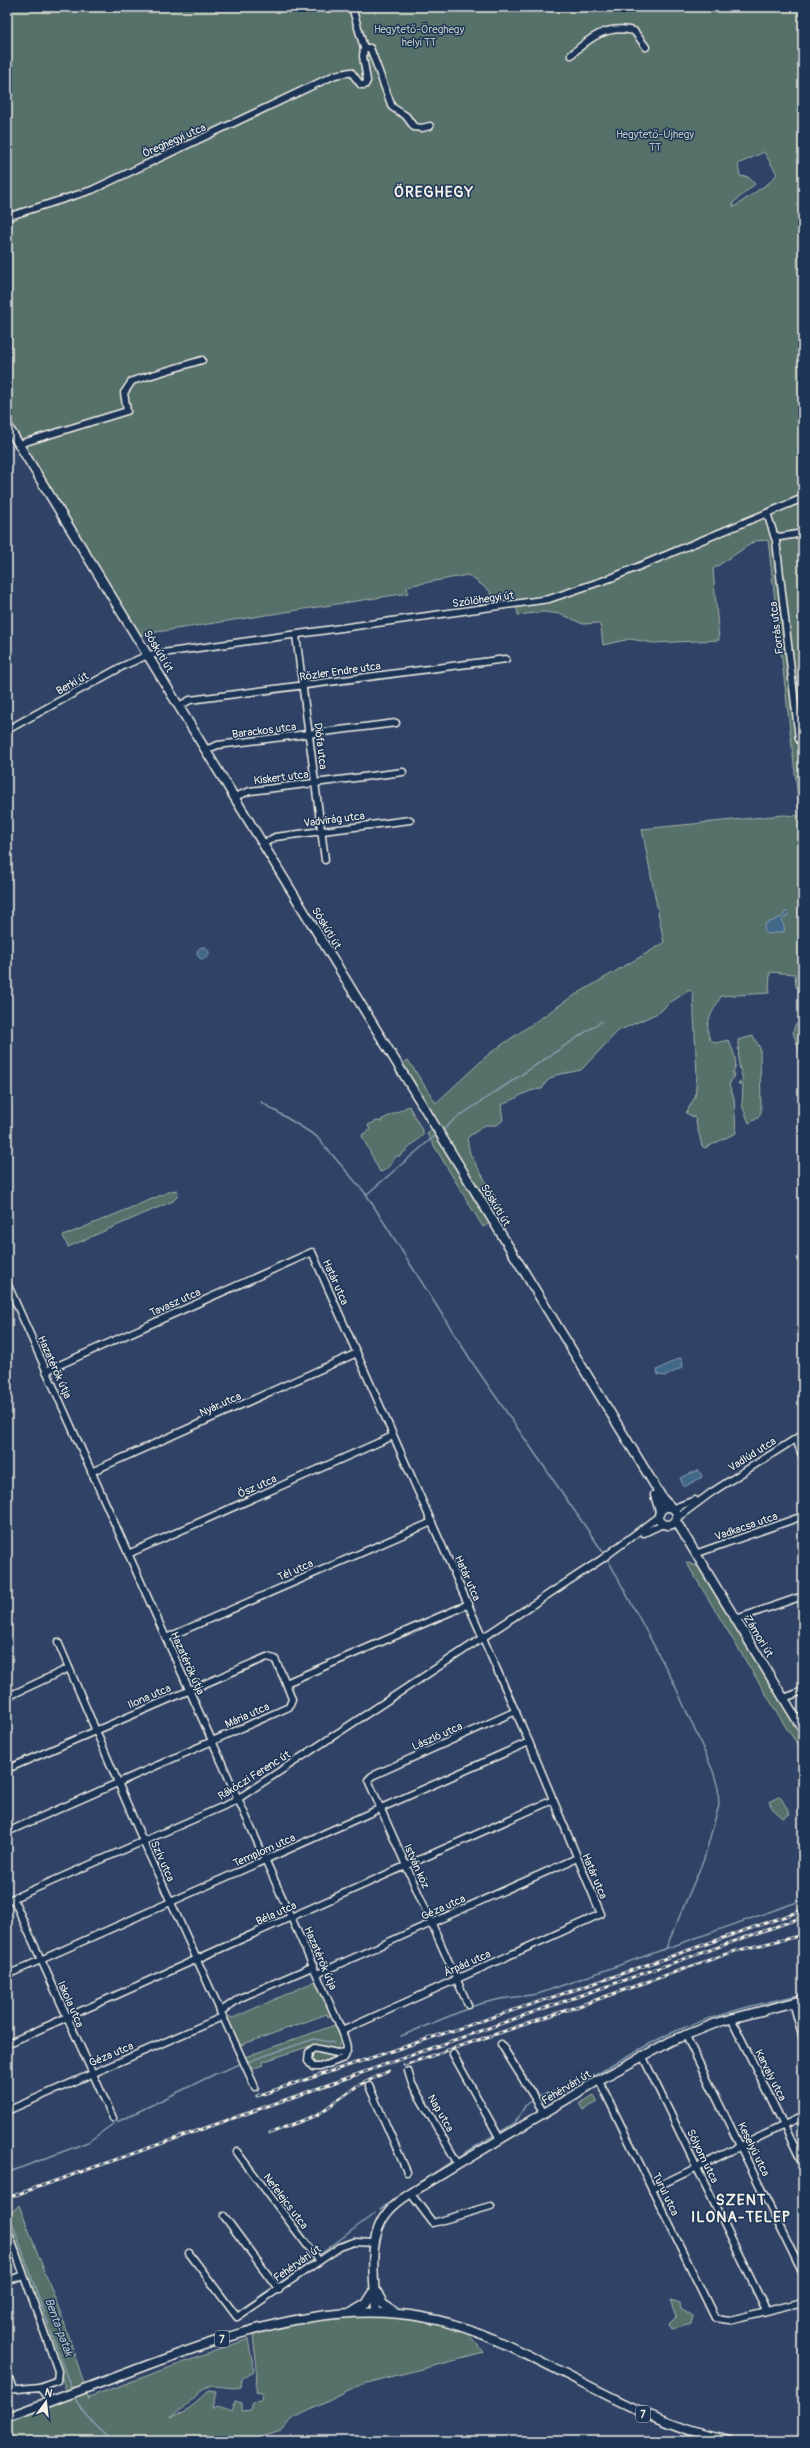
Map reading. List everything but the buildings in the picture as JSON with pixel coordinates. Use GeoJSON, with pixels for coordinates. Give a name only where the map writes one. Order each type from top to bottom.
{"type":"FeatureCollection","features":[{"type":"Feature","properties":{"kind":"main road","name":"Sóskúti út"},"geometry":{"type":"LineString","coordinates":[[7,425],[628,1442],[663,1499],[672,1508]]}},
{"type":"Feature","properties":{"kind":"main road","name":"Sóskúti út"},"geometry":{"type":"LineString","coordinates":[[628,1442],[658,1501],[659,1513],[666,1525]]}},
{"type":"Feature","properties":{"kind":"main road"},"geometry":{"type":"LineString","coordinates":[[659,1513],[666,1507],[672,1508]]}},
{"type":"Feature","properties":{"kind":"main road","name":"Zámori út"},"geometry":{"type":"LineString","coordinates":[[672,1508],[695,1554],[803,1730]]}},
{"type":"Feature","properties":{"kind":"main road"},"geometry":{"type":"LineString","coordinates":[[666,1525],[677,1519]]}},
{"type":"Feature","properties":{"kind":"main road","name":"Zámori út"},"geometry":{"type":"LineString","coordinates":[[666,1525],[695,1554]]}},
{"type":"Feature","properties":{"kind":"main road","name":"Fehérvári út"},"geometry":{"type":"LineString","coordinates":[[376,2312],[375,2243],[377,2230],[391,2208],[458,2164],[642,2055],[685,2034],[731,2018],[803,2000]]}},
{"type":"Feature","properties":{"kind":"main road"},"geometry":{"type":"LineString","coordinates":[[351,2312],[366,2304],[376,2290]]}},
{"type":"Feature","properties":{"kind":"main road"},"geometry":{"type":"LineString","coordinates":[[376,2290],[382,2304],[398,2314]]}},
{"type":"Feature","properties":{"kind":"main road","name":"7"},"geometry":{"type":"LineString","coordinates":[[7,2417],[254,2329],[320,2314],[376,2312],[439,2320],[474,2331],[558,2370],[652,2418],[678,2428],[729,2441]]}},
{"type":"Feature","properties":{"kind":"street"},"geometry":{"type":"LineString","coordinates":[[352,7],[364,48],[370,48],[392,107],[406,116],[414,127],[422,128],[430,126]]}},
{"type":"Feature","properties":{"kind":"street"},"geometry":{"type":"LineString","coordinates":[[571,55],[594,36],[615,29],[634,31],[646,47]]}},
{"type":"Feature","properties":{"kind":"street","name":"Öreghegyi utca"},"geometry":{"type":"LineString","coordinates":[[7,217],[92,190],[335,75],[346,72],[354,74],[363,86],[367,81],[363,56],[364,48]]}},
{"type":"Feature","properties":{"kind":"street"},"geometry":{"type":"LineString","coordinates":[[19,444],[127,411],[124,393],[132,381],[202,360]]}},
{"type":"Feature","properties":{"kind":"street","name":"Szőlőhegyi út"},"geometry":{"type":"LineString","coordinates":[[148,655],[549,599],[611,578],[803,498]]}},
{"type":"Feature","properties":{"kind":"street","name":"Forrás utca"},"geometry":{"type":"LineString","coordinates":[[767,513],[774,534],[802,743]]}},
{"type":"Feature","properties":{"kind":"street"},"geometry":{"type":"LineString","coordinates":[[774,534],[780,537],[803,533]]}},
{"type":"Feature","properties":{"kind":"street","name":"Diófa utca"},"geometry":{"type":"LineString","coordinates":[[296,635],[325,860]]}},
{"type":"Feature","properties":{"kind":"street","name":"Berki út"},"geometry":{"type":"LineString","coordinates":[[7,730],[124,666],[148,655]]}},
{"type":"Feature","properties":{"kind":"street","name":"Rőzler Endre utca"},"geometry":{"type":"LineString","coordinates":[[179,706],[190,700],[506,659]]}},
{"type":"Feature","properties":{"kind":"street","name":"Barackos utca"},"geometry":{"type":"LineString","coordinates":[[205,750],[218,745],[309,735],[396,723]]}},
{"type":"Feature","properties":{"kind":"street","name":"Kiskert utca"},"geometry":{"type":"LineString","coordinates":[[234,796],[250,791],[403,772]]}},
{"type":"Feature","properties":{"kind":"street","name":"Vadvirág utca"},"geometry":{"type":"LineString","coordinates":[[263,844],[275,837],[410,820]]}},
{"type":"Feature","properties":{"kind":"street","name":"Határ utca"},"geometry":{"type":"LineString","coordinates":[[312,1252],[516,1711],[601,1914]]}},
{"type":"Feature","properties":{"kind":"street","name":"Tavasz utca"},"geometry":{"type":"LineString","coordinates":[[46,1371],[312,1252]]}},
{"type":"Feature","properties":{"kind":"street","name":"Hazatérők útja"},"geometry":{"type":"LineString","coordinates":[[7,1283],[314,1966],[342,2031],[347,2045],[347,2052]]}},
{"type":"Feature","properties":{"kind":"street","name":"Nyár utca"},"geometry":{"type":"LineString","coordinates":[[91,1472],[357,1353]]}},
{"type":"Feature","properties":{"kind":"street","name":"Vadlúd utca"},"geometry":{"type":"LineString","coordinates":[[677,1519],[712,1492],[803,1434]]}},
{"type":"Feature","properties":{"kind":"street","name":"Ősz utca"},"geometry":{"type":"LineString","coordinates":[[128,1554],[393,1436]]}},
{"type":"Feature","properties":{"kind":"street"},"geometry":{"type":"LineString","coordinates":[[796,1438],[803,1458]]}},
{"type":"Feature","properties":{"kind":"street","name":"Vadlúd utca"},"geometry":{"type":"LineString","coordinates":[[672,1508],[712,1492]]}},
{"type":"Feature","properties":{"kind":"street"},"geometry":{"type":"LineString","coordinates":[[625,1543],[659,1513]]}},
{"type":"Feature","properties":{"kind":"street","name":"Vadkacsa utca"},"geometry":{"type":"LineString","coordinates":[[695,1554],[803,1516]]}},
{"type":"Feature","properties":{"kind":"street","name":"Tél utca"},"geometry":{"type":"LineString","coordinates":[[166,1638],[432,1522]]}},
{"type":"Feature","properties":{"kind":"street"},"geometry":{"type":"LineString","coordinates":[[625,1543],[666,1525]]}},
{"type":"Feature","properties":{"kind":"street","name":"Rákóczi Ferenc út"},"geometry":{"type":"LineString","coordinates":[[10,1899],[238,1798],[625,1543]]}},
{"type":"Feature","properties":{"kind":"street"},"geometry":{"type":"LineString","coordinates":[[736,1620],[803,1596]]}},
{"type":"Feature","properties":{"kind":"street"},"geometry":{"type":"LineString","coordinates":[[286,1683],[469,1604]]}},
{"type":"Feature","properties":{"kind":"street","name":"Szív utca"},"geometry":{"type":"LineString","coordinates":[[58,1642],[94,1731],[255,2087]]}},
{"type":"Feature","properties":{"kind":"street","name":"Ilona utca"},"geometry":{"type":"LineString","coordinates":[[7,1769],[270,1656],[275,1659],[286,1683]]}},
{"type":"Feature","properties":{"kind":"street"},"geometry":{"type":"LineString","coordinates":[[7,1697],[69,1668]]}},
{"type":"Feature","properties":{"kind":"street","name":"Mária utca"},"geometry":{"type":"LineString","coordinates":[[7,1832],[289,1707],[292,1699],[286,1683]]}},
{"type":"Feature","properties":{"kind":"street"},"geometry":{"type":"LineString","coordinates":[[784,1698],[803,1691]]}},
{"type":"Feature","properties":{"kind":"street","name":"László utca"},"geometry":{"type":"LineString","coordinates":[[368,1780],[372,1776],[516,1711]]}},
{"type":"Feature","properties":{"kind":"street","name":"Templom utca"},"geometry":{"type":"LineString","coordinates":[[7,1975],[529,1742]]}},
{"type":"Feature","properties":{"kind":"street","name":"István köz"},"geometry":{"type":"LineString","coordinates":[[368,1780],[468,2005]]}},
{"type":"Feature","properties":{"kind":"street","name":"Béla utca"},"geometry":{"type":"LineString","coordinates":[[7,2044],[554,1800]]}},
{"type":"Feature","properties":{"kind":"street","name":"Géza utca"},"geometry":{"type":"LineString","coordinates":[[317,1974],[577,1858]]}},
{"type":"Feature","properties":{"kind":"street","name":"Iskola utca"},"geometry":{"type":"LineString","coordinates":[[10,1899],[41,1961],[113,2118]]}},
{"type":"Feature","properties":{"kind":"street","name":"Árpád utca"},"geometry":{"type":"LineString","coordinates":[[342,2031],[601,1914]]}},
{"type":"Feature","properties":{"kind":"street","name":"Géza utca"},"geometry":{"type":"LineString","coordinates":[[7,2111],[221,2014],[240,1998],[314,1966]]}},
{"type":"Feature","properties":{"kind":"street"},"geometry":{"type":"LineString","coordinates":[[793,2002],[803,2039]]}},
{"type":"Feature","properties":{"kind":"street","name":"Karvaly utca"},"geometry":{"type":"LineString","coordinates":[[731,2018],[803,2164]]}},
{"type":"Feature","properties":{"kind":"street","name":"Keselyű utca"},"geometry":{"type":"LineString","coordinates":[[685,2034],[803,2274]]}},
{"type":"Feature","properties":{"kind":"street"},"geometry":{"type":"LineString","coordinates":[[501,2044],[544,2113]]}},
{"type":"Feature","properties":{"kind":"street"},"geometry":{"type":"LineString","coordinates":[[314,2048],[337,2053],[347,2052],[344,2058],[318,2067],[313,2066],[308,2061],[309,2052],[314,2048]]}},
{"type":"Feature","properties":{"kind":"street"},"geometry":{"type":"LineString","coordinates":[[453,2054],[500,2139]]}},
{"type":"Feature","properties":{"kind":"street","name":"Sólyom utca"},"geometry":{"type":"LineString","coordinates":[[642,2055],[766,2310]]}},
{"type":"Feature","properties":{"kind":"street","name":"Nap utca"},"geometry":{"type":"LineString","coordinates":[[408,2071],[412,2084],[458,2164]]}},
{"type":"Feature","properties":{"kind":"street","name":"Turul utca"},"geometry":{"type":"LineString","coordinates":[[599,2080],[715,2318],[730,2320],[766,2310]]}},
{"type":"Feature","properties":{"kind":"street"},"geometry":{"type":"LineString","coordinates":[[369,2086],[407,2172]]}},
{"type":"Feature","properties":{"kind":"street"},"geometry":{"type":"LineString","coordinates":[[652,2189],[803,2116]]}},
{"type":"Feature","properties":{"kind":"street","name":"Nefelejcs utca"},"geometry":{"type":"LineString","coordinates":[[237,2152],[319,2262]]}},
{"type":"Feature","properties":{"kind":"street"},"geometry":{"type":"LineString","coordinates":[[411,2194],[430,2222],[437,2222],[491,2206]]}},
{"type":"Feature","properties":{"kind":"street"},"geometry":{"type":"LineString","coordinates":[[224,2216],[279,2290]]}},
{"type":"Feature","properties":{"kind":"street"},"geometry":{"type":"LineString","coordinates":[[7,2228],[58,2371],[56,2381],[39,2387],[10,2390],[7,2373]]}},
{"type":"Feature","properties":{"kind":"street","name":"Fehérvári út"},"geometry":{"type":"LineString","coordinates":[[189,2253],[237,2317],[279,2290],[340,2246],[348,2244],[375,2243]]}},
{"type":"Feature","properties":{"kind":"street"},"geometry":{"type":"LineString","coordinates":[[7,2281],[23,2275]]}},
{"type":"Feature","properties":{"kind":"street"},"geometry":{"type":"LineString","coordinates":[[766,2310],[803,2302]]}},
{"type":"Feature","properties":{"kind":"street"},"geometry":{"type":"LineString","coordinates":[[39,2387],[51,2401]]}},
{"type":"Feature","properties":{"kind":"green space"},"geometry":{"type":"Polygon","coordinates":[[[7,7],[803,7],[803,747],[798,748],[803,764],[803,989],[796,987],[795,974],[770,972],[769,993],[721,996],[710,1016],[708,1034],[710,1040],[716,1043],[728,1040],[736,1061],[732,1073],[735,1073],[729,1085],[734,1098],[736,1133],[705,1148],[702,1146],[695,1118],[686,1113],[695,1097],[697,1075],[693,993],[690,990],[669,1003],[660,1012],[618,1031],[581,1070],[556,1075],[546,1082],[542,1089],[536,1089],[501,1105],[503,1120],[497,1125],[485,1125],[467,1138],[470,1154],[500,1206],[485,1215],[490,1223],[483,1227],[427,1134],[439,1125],[402,1064],[408,1060],[436,1103],[490,1053],[570,998],[664,943],[642,829],[783,815],[800,816],[768,540],[755,541],[713,569],[719,640],[653,643],[630,639],[603,645],[601,628],[598,623],[583,624],[561,614],[543,612],[518,615],[516,603],[492,606],[490,591],[468,575],[407,586],[408,593],[144,634],[135,639],[7,430],[7,7]],[[764,152],[738,164],[740,176],[748,177],[755,184],[733,203],[734,207],[770,182],[777,174],[764,152]]]}},
{"type":"Feature","properties":{"kind":"green space"},"geometry":{"type":"Polygon","coordinates":[[[803,1024],[803,1074],[799,1059],[800,1053],[793,1032],[795,1025],[803,1024]]]}},
{"type":"Feature","properties":{"kind":"green space"},"geometry":{"type":"Polygon","coordinates":[[[753,1036],[760,1048],[761,1112],[758,1118],[749,1123],[742,1105],[743,1085],[738,1084],[743,1080],[739,1066],[738,1040],[753,1036]]]}},
{"type":"Feature","properties":{"kind":"green space"},"geometry":{"type":"Polygon","coordinates":[[[409,1106],[424,1134],[400,1156],[397,1156],[386,1169],[380,1172],[362,1136],[370,1130],[368,1125],[377,1121],[382,1122],[381,1120],[409,1106]]]}},
{"type":"Feature","properties":{"kind":"green space"},"geometry":{"type":"Polygon","coordinates":[[[177,1190],[178,1196],[173,1201],[68,1247],[63,1236],[171,1191],[177,1190]]]}},
{"type":"Feature","properties":{"kind":"green space"},"geometry":{"type":"Polygon","coordinates":[[[686,1562],[699,1567],[803,1737],[803,1752],[787,1729],[686,1562]]]}},
{"type":"Feature","properties":{"kind":"green space"},"geometry":{"type":"Polygon","coordinates":[[[780,1796],[790,1814],[783,1818],[772,1808],[769,1802],[780,1796]]]}},
{"type":"Feature","properties":{"kind":"green space"},"geometry":{"type":"Polygon","coordinates":[[[316,1981],[331,2012],[330,2016],[328,2017],[327,2014],[241,2045],[240,2049],[225,2015],[233,2018],[316,1981]]]}},
{"type":"Feature","properties":{"kind":"green space"},"geometry":{"type":"Polygon","coordinates":[[[335,2025],[342,2040],[337,2049],[313,2045],[262,2062],[263,2065],[249,2070],[245,2057],[335,2025]]]}},
{"type":"Feature","properties":{"kind":"green space"},"geometry":{"type":"Polygon","coordinates":[[[316,2051],[339,2058],[319,2065],[313,2064],[311,2056],[316,2051]]]}},
{"type":"Feature","properties":{"kind":"green space"},"geometry":{"type":"Polygon","coordinates":[[[594,2095],[598,2102],[583,2110],[579,2104],[594,2095]]]}},
{"type":"Feature","properties":{"kind":"green space"},"geometry":{"type":"Polygon","coordinates":[[[19,2205],[64,2322],[89,2399],[89,2397],[248,2339],[254,2372],[242,2379],[241,2387],[233,2388],[213,2386],[204,2389],[176,2414],[169,2417],[183,2414],[208,2391],[216,2392],[212,2409],[218,2407],[232,2412],[236,2401],[241,2403],[241,2411],[251,2410],[253,2402],[261,2401],[262,2393],[256,2392],[257,2368],[253,2336],[272,2328],[294,2322],[319,2318],[395,2318],[460,2329],[473,2339],[484,2353],[363,2384],[294,2418],[281,2430],[246,2441],[7,2441],[7,2423],[69,2399],[7,2217],[19,2205]]]}},
{"type":"Feature","properties":{"kind":"green space"},"geometry":{"type":"Polygon","coordinates":[[[671,2300],[680,2303],[681,2308],[693,2316],[691,2324],[671,2329],[669,2324],[677,2316],[671,2300]]]}},
{"type":"Feature","properties":{"kind":"water"},"geometry":{"type":"Polygon","coordinates":[[[786,911],[789,914],[782,920],[785,931],[770,934],[764,932],[765,924],[782,917],[786,911]]]}},
{"type":"Feature","properties":{"kind":"water"},"geometry":{"type":"Polygon","coordinates":[[[203,947],[207,949],[209,953],[207,957],[203,959],[199,957],[197,953],[199,949],[203,947]]]}},
{"type":"Feature","properties":{"kind":"water"},"geometry":{"type":"Polygon","coordinates":[[[679,1358],[682,1359],[683,1367],[666,1376],[658,1375],[657,1370],[679,1358]]]}},
{"type":"Feature","properties":{"kind":"water"},"geometry":{"type":"Polygon","coordinates":[[[699,1470],[702,1477],[684,1487],[680,1478],[699,1470]]]}},
{"type":"Feature","properties":{"kind":"waterway"},"geometry":{"type":"LineString","coordinates":[[442,1131],[455,1119],[602,1021]]}},
{"type":"Feature","properties":{"kind":"waterway"},"geometry":{"type":"LineString","coordinates":[[261,1102],[316,1136],[366,1194],[474,1365],[605,1555]]}},
{"type":"Feature","properties":{"kind":"waterway"},"geometry":{"type":"LineString","coordinates":[[367,1194],[437,1134]]}},
{"type":"Feature","properties":{"kind":"waterway"},"geometry":{"type":"LineString","coordinates":[[607,1558],[673,1681],[713,1771],[718,1788],[719,1805],[704,1859],[666,1948]]}},
{"type":"Feature","properties":{"kind":"waterway"},"geometry":{"type":"LineString","coordinates":[[401,2036],[479,2004],[501,1999],[538,1994],[803,1900]]}},
{"type":"Feature","properties":{"kind":"waterway"},"geometry":{"type":"LineString","coordinates":[[538,2097],[581,2083],[646,2046],[685,2027],[735,2011],[803,1994]]}},
{"type":"Feature","properties":{"kind":"waterway"},"geometry":{"type":"LineString","coordinates":[[247,2062],[314,2039],[334,2043]]}},
{"type":"Feature","properties":{"kind":"waterway"},"geometry":{"type":"LineString","coordinates":[[117,2122],[215,2074],[240,2064]]}},
{"type":"Feature","properties":{"kind":"waterway"},"geometry":{"type":"LineString","coordinates":[[500,2132],[515,2123],[525,2106],[533,2100]]}},
{"type":"Feature","properties":{"kind":"waterway"},"geometry":{"type":"LineString","coordinates":[[7,2173],[88,2142],[113,2124]]}},
{"type":"Feature","properties":{"kind":"waterway"},"geometry":{"type":"LineString","coordinates":[[457,2158],[496,2134]]}},
{"type":"Feature","properties":{"kind":"waterway"},"geometry":{"type":"LineString","coordinates":[[380,2209],[454,2160]]}},
{"type":"Feature","properties":{"kind":"waterway","name":"Benta-patak"},"geometry":{"type":"LineString","coordinates":[[7,2208],[72,2391]]}},
{"type":"Feature","properties":{"kind":"waterway"},"geometry":{"type":"LineString","coordinates":[[318,2256],[375,2213]]}},
{"type":"Feature","properties":{"kind":"waterway"},"geometry":{"type":"LineString","coordinates":[[278,2284],[313,2259]]}},
{"type":"Feature","properties":{"kind":"waterway"},"geometry":{"type":"LineString","coordinates":[[237,2312],[273,2287]]}},
{"type":"Feature","properties":{"kind":"waterway","name":"Benta-patak"},"geometry":{"type":"LineString","coordinates":[[74,2396],[77,2403],[86,2415],[112,2441]]}},
{"type":"Feature","properties":{"kind":"railway"},"geometry":{"type":"LineString","coordinates":[[257,2096],[598,1982],[803,1910]]}},
{"type":"Feature","properties":{"kind":"railway"},"geometry":{"type":"LineString","coordinates":[[7,2198],[803,1917]]}},
{"type":"Feature","properties":{"kind":"railway"},"geometry":{"type":"LineString","coordinates":[[404,2065],[735,1951],[803,1935]]}},
{"type":"Feature","properties":{"kind":"railway"},"geometry":{"type":"LineString","coordinates":[[270,2133],[317,2115],[357,2086],[389,2071]]}},
{"type":"Feature","properties":{"kind":"district","name":"ÖREGHEGY"},"geometry":{"type":"Point","coordinates":[434,192]}},
{"type":"Feature","properties":{"kind":"district","name":"SZENT ILONA-TELEP"},"geometry":{"type":"Point","coordinates":[741,2208]}},
{"type":"Feature","properties":{"kind":"park label","name":"Hegytető-Öreghegy helyi TT"},"geometry":{"type":"Point","coordinates":[419,35]}},
{"type":"Feature","properties":{"kind":"park label","name":"Hegytető-Újhegy TT"},"geometry":{"type":"Point","coordinates":[655,140]}}]}
